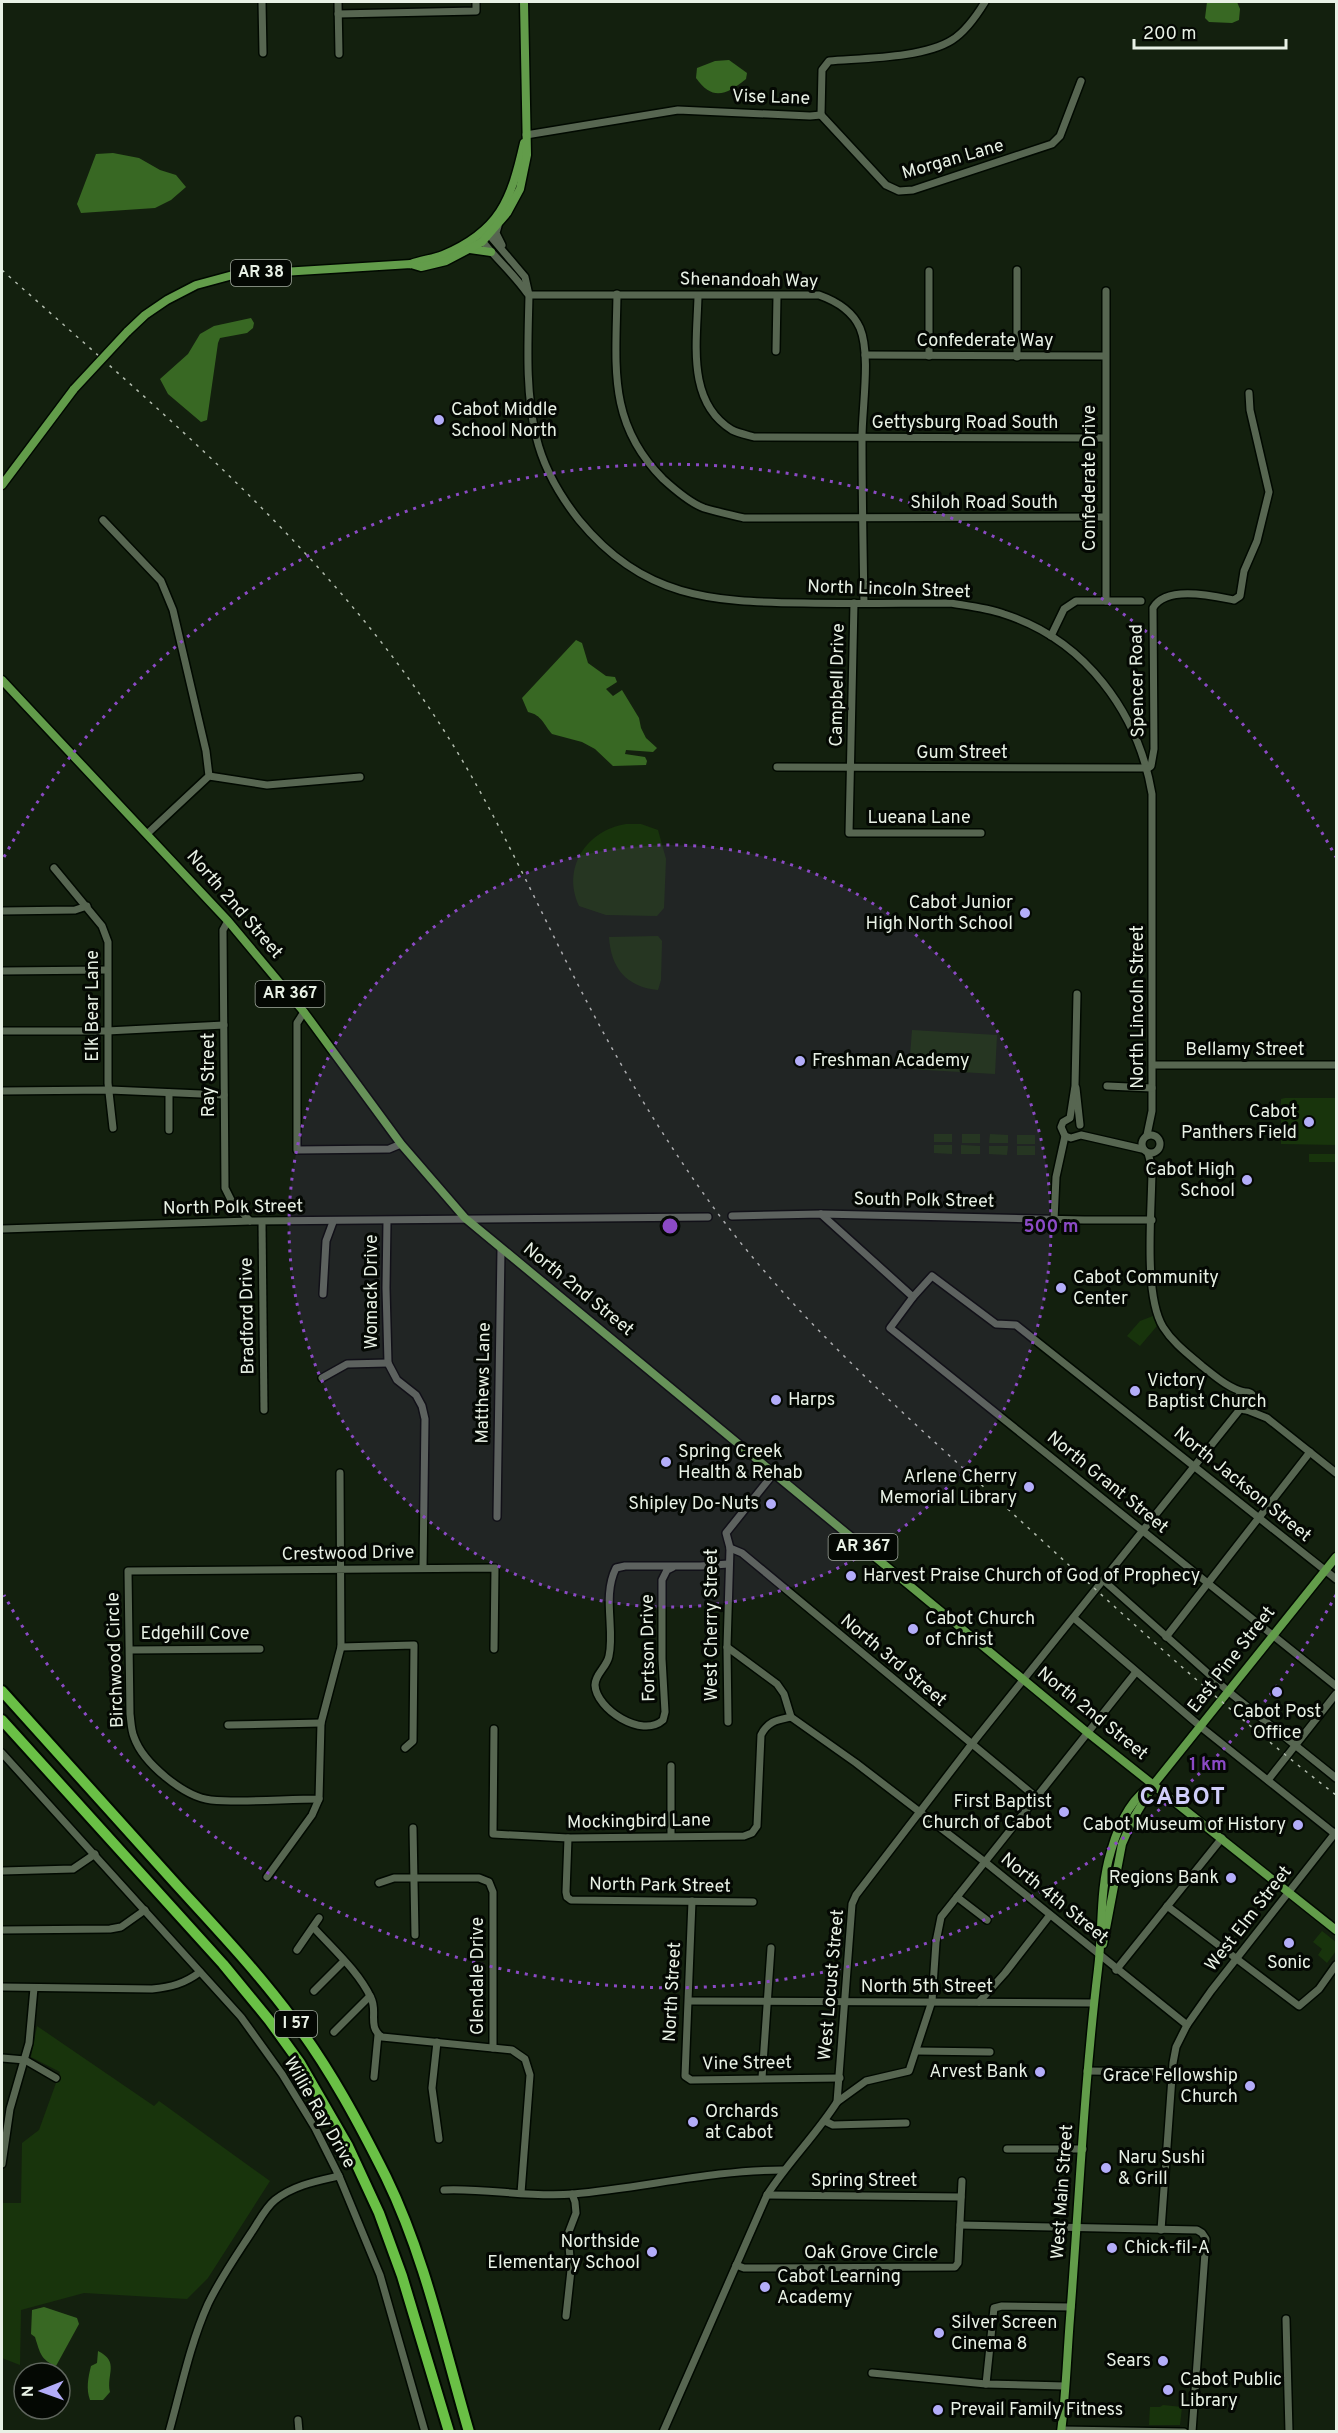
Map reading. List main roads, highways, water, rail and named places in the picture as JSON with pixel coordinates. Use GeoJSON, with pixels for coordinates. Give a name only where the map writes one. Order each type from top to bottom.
{"type":"FeatureCollection","features":[{"type":"Feature","properties":{"kind":"highway","name":"I 57"},"geometry":{"type":"LineString","coordinates":[[2,1691],[244,1959],[293,2020],[325,2067],[367,2140],[387,2180],[406,2227],[423,2274],[469,2432]]}},
{"type":"Feature","properties":{"kind":"highway","name":"I 57"},"geometry":{"type":"LineString","coordinates":[[2,1720],[223,1964],[269,2020],[300,2063],[348,2146],[380,2213],[402,2276],[449,2432]]}},
{"type":"Feature","properties":{"kind":"main road","name":"AR 38"},"geometry":{"type":"LineString","coordinates":[[2,485],[74,389],[127,332],[145,315],[167,300],[196,285],[233,274],[411,264],[462,246],[498,226],[520,189],[527,155],[524,2]]}},
{"type":"Feature","properties":{"kind":"main road","name":"AR 38"},"geometry":{"type":"LineString","coordinates":[[411,264],[421,267],[446,261],[470,249],[483,235],[500,213],[518,175],[526,135]]}},
{"type":"Feature","properties":{"kind":"main road"},"geometry":{"type":"LineString","coordinates":[[470,249],[491,252]]}},
{"type":"Feature","properties":{"kind":"main road","name":"North 2nd Street"},"geometry":{"type":"LineString","coordinates":[[2,680],[228,921],[304,1012],[401,1144],[465,1218],[1024,1681],[1336,1930]]}},
{"type":"Feature","properties":{"kind":"main road","name":"East Pine Street"},"geometry":{"type":"LineString","coordinates":[[1154,1784],[1336,1557]]}},
{"type":"Feature","properties":{"kind":"main road","name":"West Main Street"},"geometry":{"type":"LineString","coordinates":[[1061,2431],[1099,1956],[1108,1922],[1122,1844],[1133,1819],[1154,1784]]}},
{"type":"Feature","properties":{"kind":"railway"},"geometry":{"type":"LineString","coordinates":[[2,270],[125,379],[245,491],[357,612],[407,676],[473,778],[596,1019],[640,1096],[671,1146],[722,1219],[788,1298],[860,1372],[1090,1585],[1170,1657],[1336,1795]]}},
{"type":"Feature","properties":{"kind":"place","name":"Cabot Middle School North"},"geometry":{"type":"Point","coordinates":[439,420]}},
{"type":"Feature","properties":{"kind":"place","name":"Cabot Junior High North School"},"geometry":{"type":"Point","coordinates":[1025,913]}},
{"type":"Feature","properties":{"kind":"place","name":"Freshman Academy"},"geometry":{"type":"Point","coordinates":[800,1061]}},
{"type":"Feature","properties":{"kind":"place","name":"Cabot Panthers Field"},"geometry":{"type":"Point","coordinates":[1309,1122]}},
{"type":"Feature","properties":{"kind":"place","name":"Cabot High School"},"geometry":{"type":"Point","coordinates":[1247,1180]}},
{"type":"Feature","properties":{"kind":"place","name":"Cabot Community Center"},"geometry":{"type":"Point","coordinates":[1061,1288]}},
{"type":"Feature","properties":{"kind":"place","name":"Victory Baptist Church"},"geometry":{"type":"Point","coordinates":[1135,1391]}},
{"type":"Feature","properties":{"kind":"place","name":"Harps"},"geometry":{"type":"Point","coordinates":[776,1400]}},
{"type":"Feature","properties":{"kind":"place","name":"Spring Creek Health & Rehab"},"geometry":{"type":"Point","coordinates":[666,1462]}},
{"type":"Feature","properties":{"kind":"place","name":"Arlene Cherry Memorial Library"},"geometry":{"type":"Point","coordinates":[1029,1487]}},
{"type":"Feature","properties":{"kind":"place","name":"Shipley Do-Nuts"},"geometry":{"type":"Point","coordinates":[771,1504]}},
{"type":"Feature","properties":{"kind":"place","name":"Harvest Praise Church of God of Prophecy"},"geometry":{"type":"Point","coordinates":[851,1576]}},
{"type":"Feature","properties":{"kind":"place","name":"Cabot Church of Christ"},"geometry":{"type":"Point","coordinates":[913,1629]}},
{"type":"Feature","properties":{"kind":"place","name":"Cabot Post Office"},"geometry":{"type":"Point","coordinates":[1277,1692]}},
{"type":"Feature","properties":{"kind":"place","name":"First Baptist Church of Cabot"},"geometry":{"type":"Point","coordinates":[1064,1812]}},
{"type":"Feature","properties":{"kind":"place","name":"Cabot Museum of History"},"geometry":{"type":"Point","coordinates":[1298,1825]}},
{"type":"Feature","properties":{"kind":"place","name":"Regions Bank"},"geometry":{"type":"Point","coordinates":[1231,1878]}},
{"type":"Feature","properties":{"kind":"place","name":"Sonic"},"geometry":{"type":"Point","coordinates":[1289,1943]}},
{"type":"Feature","properties":{"kind":"place","name":"Arvest Bank"},"geometry":{"type":"Point","coordinates":[1040,2072]}},
{"type":"Feature","properties":{"kind":"place","name":"Grace Fellowship Church"},"geometry":{"type":"Point","coordinates":[1250,2086]}},
{"type":"Feature","properties":{"kind":"place","name":"Orchards at Cabot"},"geometry":{"type":"Point","coordinates":[693,2122]}},
{"type":"Feature","properties":{"kind":"place","name":"Naru Sushi & Grill"},"geometry":{"type":"Point","coordinates":[1106,2168]}},
{"type":"Feature","properties":{"kind":"place","name":"Chick-fil-A"},"geometry":{"type":"Point","coordinates":[1112,2248]}},
{"type":"Feature","properties":{"kind":"place","name":"Northside Elementary School"},"geometry":{"type":"Point","coordinates":[652,2252]}},
{"type":"Feature","properties":{"kind":"place","name":"Cabot Learning Academy"},"geometry":{"type":"Point","coordinates":[765,2287]}},
{"type":"Feature","properties":{"kind":"place","name":"Silver Screen Cinema 8"},"geometry":{"type":"Point","coordinates":[939,2333]}},
{"type":"Feature","properties":{"kind":"place","name":"Sears"},"geometry":{"type":"Point","coordinates":[1163,2361]}},
{"type":"Feature","properties":{"kind":"place","name":"Cabot Public Library"},"geometry":{"type":"Point","coordinates":[1168,2390]}},
{"type":"Feature","properties":{"kind":"place","name":"Prevail Family Fitness"},"geometry":{"type":"Point","coordinates":[938,2410]}},
{"type":"Feature","properties":{"kind":"district","name":"CABOT"},"geometry":{"type":"Point","coordinates":[1183,1798]}}]}
